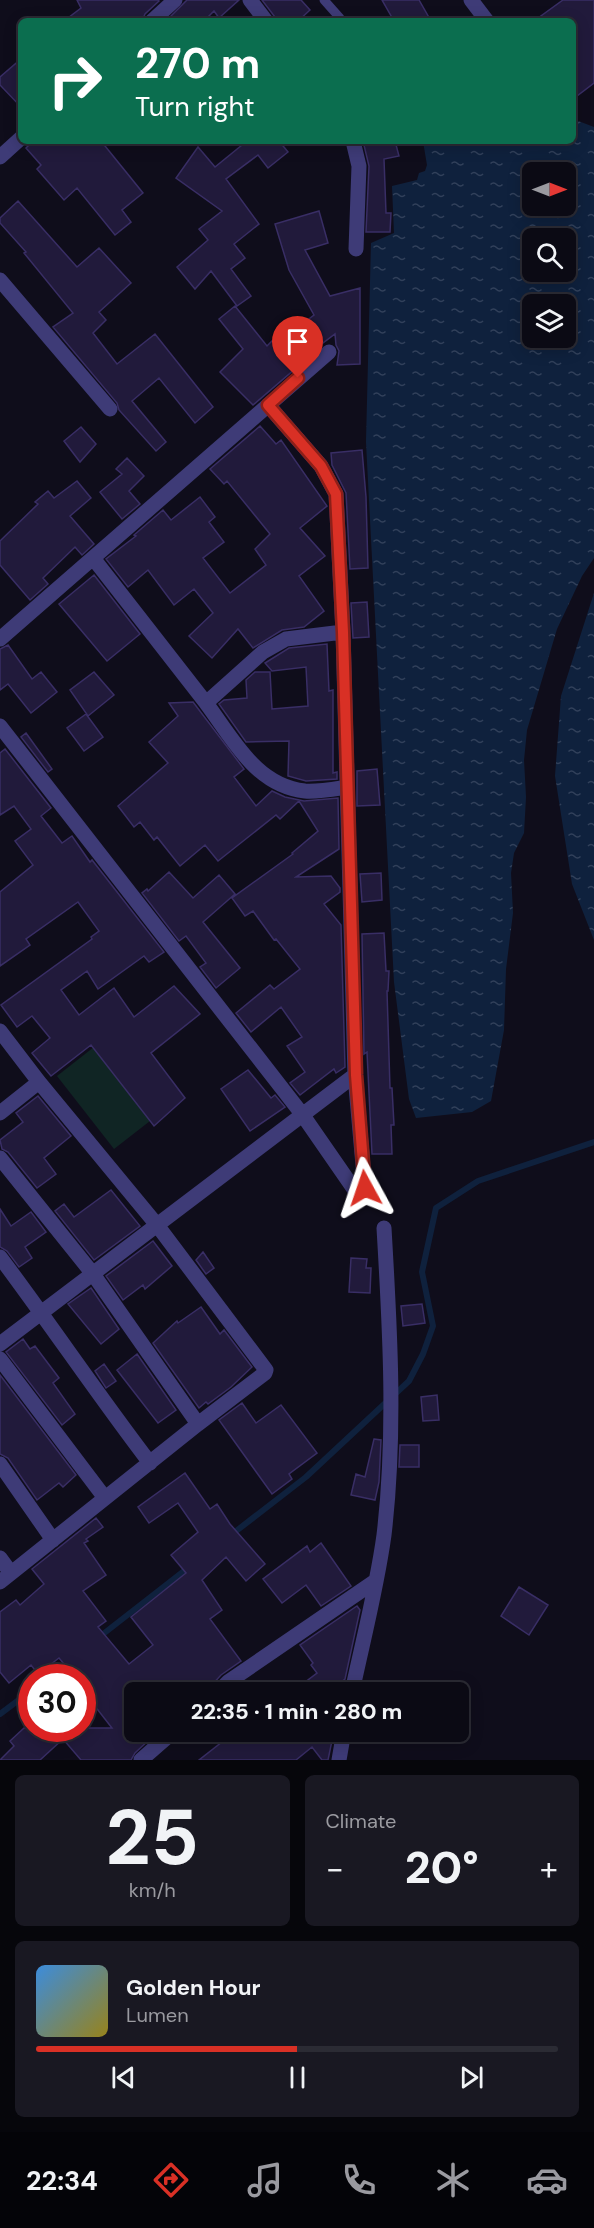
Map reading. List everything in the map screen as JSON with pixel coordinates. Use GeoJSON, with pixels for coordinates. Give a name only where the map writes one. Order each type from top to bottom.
{"type":"FeatureCollection","features":[{"type":"Feature","properties":{"kind":"street"},"geometry":{"type":"LineString","coordinates":[[155,18],[175,0]]}},
{"type":"Feature","properties":{"kind":"street"},"geometry":{"type":"LineString","coordinates":[[250,0],[264,18]]}},
{"type":"Feature","properties":{"kind":"street"},"geometry":{"type":"LineString","coordinates":[[471,0],[485,18]]}},
{"type":"Feature","properties":{"kind":"street"},"geometry":{"type":"LineString","coordinates":[[0,157],[18,141]]}},
{"type":"Feature","properties":{"kind":"street"},"geometry":{"type":"LineString","coordinates":[[354,144],[359,166],[356,249]]}},
{"type":"Feature","properties":{"kind":"street"},"geometry":{"type":"LineString","coordinates":[[0,280],[110,409]]}},
{"type":"Feature","properties":{"kind":"street"},"geometry":{"type":"LineString","coordinates":[[0,639],[329,352]]}},
{"type":"Feature","properties":{"kind":"street"},"geometry":{"type":"LineString","coordinates":[[0,726],[302,1114],[356,1192],[362,1194],[365,1188],[356,1075],[343,632],[336,494],[321,466],[268,405]]}},
{"type":"Feature","properties":{"kind":"street"},"geometry":{"type":"LineString","coordinates":[[93,558],[251,764],[266,777],[287,788],[307,791],[347,787]]}},
{"type":"Feature","properties":{"kind":"street"},"geometry":{"type":"LineString","coordinates":[[206,703],[263,652],[286,639],[343,632]]}},
{"type":"Feature","properties":{"kind":"street"},"geometry":{"type":"LineString","coordinates":[[0,1031],[157,1225],[266,1370],[6,1578],[0,1558]]}},
{"type":"Feature","properties":{"kind":"street"},"geometry":{"type":"LineString","coordinates":[[0,1344],[356,1075]]}},
{"type":"Feature","properties":{"kind":"street"},"geometry":{"type":"LineString","coordinates":[[0,1113],[39,1082]]}},
{"type":"Feature","properties":{"kind":"street"},"geometry":{"type":"LineString","coordinates":[[0,1158],[93,1274],[198,1424]]}},
{"type":"Feature","properties":{"kind":"street"},"geometry":{"type":"LineString","coordinates":[[354,1682],[384,1535],[390,1435],[390,1330],[384,1228]]}},
{"type":"Feature","properties":{"kind":"street"},"geometry":{"type":"LineString","coordinates":[[0,1257],[42,1312],[96,1393],[150,1463]]}},
{"type":"Feature","properties":{"kind":"street"},"geometry":{"type":"LineString","coordinates":[[0,1359],[105,1498]]}},
{"type":"Feature","properties":{"kind":"street"},"geometry":{"type":"LineString","coordinates":[[0,1464],[53,1540]]}},
{"type":"Feature","properties":{"kind":"street"},"geometry":{"type":"LineString","coordinates":[[228,1682],[374,1582]]}},
{"type":"Feature","properties":{"kind":"street"},"geometry":{"type":"LineString","coordinates":[[141,1760],[161,1742]]}},
{"type":"Feature","properties":{"kind":"street"},"geometry":{"type":"LineString","coordinates":[[339,1760],[342,1742]]}},
{"type":"Feature","properties":{"kind":"lane"},"geometry":{"type":"LineString","coordinates":[[324,0],[340,18]]}},
{"type":"Feature","properties":{"kind":"green space"},"geometry":{"type":"Polygon","coordinates":[[[94,1047],[150,1121],[114,1149],[57,1076],[94,1047]]]}},
{"type":"Feature","properties":{"kind":"water"},"geometry":{"type":"Polygon","coordinates":[[[576,120],[594,127],[594,558],[582,576],[557,629],[527,730],[524,760],[526,797],[524,833],[514,853],[511,873],[513,913],[506,969],[504,1030],[491,1101],[472,1112],[416,1118],[409,1099],[394,982],[366,442],[371,243],[394,233],[392,186],[417,180],[419,173],[425,171],[427,165],[424,144],[576,144],[576,120]]]}},
{"type":"Feature","properties":{"kind":"water"},"geometry":{"type":"Polygon","coordinates":[[[594,593],[594,940],[572,884],[555,776],[561,696],[594,593]]]}},
{"type":"Feature","properties":{"kind":"building"},"geometry":{"type":"Polygon","coordinates":[[[77,0],[159,1],[143,18],[68,18],[81,8],[77,0]]]}},
{"type":"Feature","properties":{"kind":"building"},"geometry":{"type":"Polygon","coordinates":[[[187,0],[239,0],[219,18],[214,11],[207,18],[169,18],[187,0]]]}},
{"type":"Feature","properties":{"kind":"building"},"geometry":{"type":"Polygon","coordinates":[[[262,0],[301,0],[310,10],[301,18],[276,18],[262,0]]]}},
{"type":"Feature","properties":{"kind":"building"},"geometry":{"type":"Polygon","coordinates":[[[382,0],[419,0],[429,18],[392,18],[382,0]]]}},
{"type":"Feature","properties":{"kind":"building"},"geometry":{"type":"Polygon","coordinates":[[[563,0],[594,0],[594,83],[576,97],[576,18],[538,18],[563,0]]]}},
{"type":"Feature","properties":{"kind":"building"},"geometry":{"type":"Polygon","coordinates":[[[18,62],[18,104],[0,85],[0,77],[18,62]]]}},
{"type":"Feature","properties":{"kind":"building"},"geometry":{"type":"Polygon","coordinates":[[[30,144],[103,144],[143,193],[122,210],[131,222],[115,235],[77,188],[64,200],[37,169],[41,165],[26,148],[30,144]]]}},
{"type":"Feature","properties":{"kind":"building"},"geometry":{"type":"Polygon","coordinates":[[[243,144],[281,144],[288,152],[268,168],[258,155],[226,179],[259,224],[234,244],[245,258],[231,269],[251,296],[237,306],[211,271],[195,289],[177,267],[208,240],[199,229],[222,211],[176,178],[198,147],[215,167],[243,144]]]}},
{"type":"Feature","properties":{"kind":"building"},"geometry":{"type":"Polygon","coordinates":[[[364,144],[396,144],[399,156],[384,159],[386,213],[391,213],[390,232],[366,232],[369,166],[364,144]]]}},
{"type":"Feature","properties":{"kind":"building"},"geometry":{"type":"Polygon","coordinates":[[[18,201],[77,267],[99,248],[131,283],[99,312],[106,320],[93,333],[117,364],[155,334],[213,407],[195,423],[159,378],[132,401],[166,442],[156,451],[119,410],[117,403],[53,327],[73,313],[24,253],[26,252],[0,223],[0,218],[18,201]]]}},
{"type":"Feature","properties":{"kind":"building"},"geometry":{"type":"Polygon","coordinates":[[[319,211],[328,243],[305,250],[330,296],[360,288],[360,364],[337,365],[339,351],[335,334],[294,365],[296,368],[253,405],[220,372],[243,349],[219,319],[235,306],[267,346],[273,340],[276,344],[314,315],[289,270],[275,224],[319,211]]]}},
{"type":"Feature","properties":{"kind":"building"},"geometry":{"type":"Polygon","coordinates":[[[260,426],[276,444],[281,440],[327,506],[300,528],[325,556],[299,576],[324,611],[304,627],[282,630],[253,648],[238,629],[212,658],[189,636],[213,613],[194,589],[174,605],[148,570],[128,587],[106,559],[136,536],[134,535],[163,510],[171,520],[200,497],[215,517],[209,522],[224,542],[203,558],[230,593],[266,565],[255,549],[270,534],[227,481],[224,484],[210,469],[260,426]]]}},
{"type":"Feature","properties":{"kind":"building"},"geometry":{"type":"Polygon","coordinates":[[[81,427],[96,444],[80,462],[64,441],[81,427]]]}},
{"type":"Feature","properties":{"kind":"building"},"geometry":{"type":"Polygon","coordinates":[[[362,450],[368,568],[350,569],[346,493],[332,465],[331,453],[362,450]]]}},
{"type":"Feature","properties":{"kind":"building"},"geometry":{"type":"Polygon","coordinates":[[[127,458],[144,476],[129,491],[140,504],[122,519],[100,492],[122,474],[116,469],[127,458]]]}},
{"type":"Feature","properties":{"kind":"building"},"geometry":{"type":"Polygon","coordinates":[[[77,481],[91,498],[70,516],[94,544],[82,555],[75,547],[43,578],[48,584],[30,600],[0,565],[0,541],[48,491],[54,498],[77,481]]]}},
{"type":"Feature","properties":{"kind":"building"},"geometry":{"type":"Polygon","coordinates":[[[94,575],[140,634],[107,661],[59,604],[94,575]]]}},
{"type":"Feature","properties":{"kind":"building"},"geometry":{"type":"Polygon","coordinates":[[[367,602],[369,637],[353,638],[351,603],[367,602]]]}},
{"type":"Feature","properties":{"kind":"building"},"geometry":{"type":"Polygon","coordinates":[[[327,644],[329,691],[333,690],[333,773],[337,772],[337,779],[306,781],[288,776],[289,741],[246,742],[219,704],[224,700],[247,698],[246,680],[255,672],[270,672],[272,709],[308,706],[306,667],[272,671],[265,663],[289,648],[327,644]]]}},
{"type":"Feature","properties":{"kind":"building"},"geometry":{"type":"Polygon","coordinates":[[[8,645],[32,679],[41,672],[57,692],[31,713],[8,684],[0,690],[0,649],[8,645]]]}},
{"type":"Feature","properties":{"kind":"building"},"geometry":{"type":"Polygon","coordinates":[[[94,672],[114,695],[88,716],[70,690],[94,672]]]}},
{"type":"Feature","properties":{"kind":"building"},"geometry":{"type":"Polygon","coordinates":[[[193,702],[244,769],[234,777],[256,806],[272,791],[285,797],[304,801],[338,798],[339,849],[296,877],[331,876],[340,888],[340,892],[324,904],[341,925],[345,1067],[336,1073],[334,1069],[300,1095],[290,1083],[305,1072],[287,1046],[302,1037],[281,1007],[251,1032],[236,1013],[270,985],[274,989],[300,969],[276,939],[274,940],[253,911],[245,916],[232,898],[293,854],[318,831],[299,801],[280,819],[276,815],[218,861],[205,845],[180,866],[157,837],[154,840],[140,822],[134,827],[118,806],[168,763],[149,742],[178,716],[169,703],[193,702]]]}},
{"type":"Feature","properties":{"kind":"building"},"geometry":{"type":"Polygon","coordinates":[[[86,714],[103,737],[84,751],[67,728],[86,714]]]}},
{"type":"Feature","properties":{"kind":"building"},"geometry":{"type":"Polygon","coordinates":[[[26,733],[52,769],[48,772],[21,737],[26,733]]]}},
{"type":"Feature","properties":{"kind":"building"},"geometry":{"type":"Polygon","coordinates":[[[5,749],[51,808],[41,816],[62,843],[72,836],[90,862],[92,860],[164,952],[149,962],[144,956],[98,989],[87,971],[61,990],[79,1015],[114,988],[134,1017],[174,986],[200,1014],[151,1053],[185,1098],[154,1126],[91,1045],[51,1076],[32,1053],[50,1038],[32,1016],[17,1027],[1,1005],[92,939],[91,937],[99,931],[78,902],[26,939],[30,945],[0,966],[0,892],[33,865],[15,841],[31,829],[14,806],[0,815],[0,753],[5,749]]]}},
{"type":"Feature","properties":{"kind":"building"},"geometry":{"type":"Polygon","coordinates":[[[377,769],[380,805],[357,806],[357,771],[377,769]]]}},
{"type":"Feature","properties":{"kind":"building"},"geometry":{"type":"Polygon","coordinates":[[[169,872],[193,898],[219,875],[235,894],[203,922],[240,968],[216,988],[200,967],[206,963],[186,936],[179,941],[142,893],[147,889],[148,891],[169,872]]]}},
{"type":"Feature","properties":{"kind":"building"},"geometry":{"type":"Polygon","coordinates":[[[381,873],[382,900],[362,902],[360,874],[381,873]]]}},
{"type":"Feature","properties":{"kind":"building"},"geometry":{"type":"Polygon","coordinates":[[[384,933],[386,971],[389,971],[387,991],[390,1088],[392,1088],[394,1125],[391,1125],[392,1154],[372,1154],[367,1052],[364,1054],[362,934],[384,933]]]}},
{"type":"Feature","properties":{"kind":"building"},"geometry":{"type":"Polygon","coordinates":[[[248,1070],[271,1098],[275,1095],[285,1107],[250,1131],[221,1089],[248,1070]]]}},
{"type":"Feature","properties":{"kind":"building"},"geometry":{"type":"Polygon","coordinates":[[[38,1096],[71,1136],[44,1158],[56,1174],[37,1188],[8,1152],[2,1149],[0,1140],[23,1122],[16,1113],[38,1096]]]}},
{"type":"Feature","properties":{"kind":"building"},"geometry":{"type":"Polygon","coordinates":[[[111,1190],[140,1226],[94,1260],[55,1211],[64,1204],[74,1217],[111,1190]]]}},
{"type":"Feature","properties":{"kind":"building"},"geometry":{"type":"Polygon","coordinates":[[[0,1209],[11,1226],[31,1212],[46,1232],[25,1247],[32,1258],[19,1267],[7,1251],[0,1247],[0,1209]]]}},
{"type":"Feature","properties":{"kind":"building"},"geometry":{"type":"Polygon","coordinates":[[[153,1241],[172,1266],[145,1289],[143,1285],[123,1300],[106,1276],[153,1241]]]}},
{"type":"Feature","properties":{"kind":"building"},"geometry":{"type":"Polygon","coordinates":[[[203,1252],[214,1268],[206,1274],[196,1260],[203,1252]]]}},
{"type":"Feature","properties":{"kind":"building"},"geometry":{"type":"Polygon","coordinates":[[[351,1258],[367,1259],[366,1268],[371,1268],[370,1293],[349,1292],[351,1258]]]}},
{"type":"Feature","properties":{"kind":"building"},"geometry":{"type":"Polygon","coordinates":[[[91,1288],[119,1329],[101,1344],[68,1304],[91,1288]]]}},
{"type":"Feature","properties":{"kind":"building"},"geometry":{"type":"Polygon","coordinates":[[[422,1304],[425,1323],[403,1326],[401,1306],[422,1304]]]}},
{"type":"Feature","properties":{"kind":"building"},"geometry":{"type":"Polygon","coordinates":[[[201,1307],[220,1334],[224,1330],[252,1367],[231,1387],[199,1408],[153,1343],[177,1321],[178,1323],[201,1307]]]}},
{"type":"Feature","properties":{"kind":"building"},"geometry":{"type":"Polygon","coordinates":[[[23,1339],[30,1349],[35,1346],[59,1378],[53,1383],[75,1414],[62,1425],[6,1352],[23,1339]]]}},
{"type":"Feature","properties":{"kind":"building"},"geometry":{"type":"Polygon","coordinates":[[[137,1354],[176,1410],[158,1423],[117,1370],[137,1354]]]}},
{"type":"Feature","properties":{"kind":"building"},"geometry":{"type":"Polygon","coordinates":[[[104,1364],[116,1381],[106,1388],[95,1371],[104,1364]]]}},
{"type":"Feature","properties":{"kind":"building"},"geometry":{"type":"Polygon","coordinates":[[[0,1375],[76,1475],[63,1487],[59,1483],[37,1500],[8,1458],[0,1454],[0,1375]]]}},
{"type":"Feature","properties":{"kind":"building"},"geometry":{"type":"Polygon","coordinates":[[[437,1395],[439,1420],[423,1421],[421,1397],[437,1395]]]}},
{"type":"Feature","properties":{"kind":"building"},"geometry":{"type":"Polygon","coordinates":[[[242,1403],[256,1423],[281,1405],[317,1453],[289,1474],[292,1479],[272,1494],[219,1420],[242,1403]]]}},
{"type":"Feature","properties":{"kind":"building"},"geometry":{"type":"Polygon","coordinates":[[[374,1439],[381,1440],[379,1482],[375,1500],[351,1495],[356,1474],[365,1477],[374,1439]]]}},
{"type":"Feature","properties":{"kind":"building"},"geometry":{"type":"Polygon","coordinates":[[[400,1445],[419,1445],[419,1467],[399,1467],[400,1445]]]}},
{"type":"Feature","properties":{"kind":"building"},"geometry":{"type":"Polygon","coordinates":[[[185,1473],[210,1509],[217,1504],[230,1524],[265,1564],[246,1581],[226,1557],[202,1580],[222,1610],[210,1619],[241,1661],[215,1682],[124,1682],[124,1742],[147,1742],[131,1760],[81,1760],[66,1742],[96,1742],[96,1728],[112,1728],[96,1708],[96,1664],[64,1664],[59,1658],[51,1664],[18,1664],[18,1676],[9,1683],[0,1672],[0,1612],[16,1600],[20,1605],[44,1584],[32,1569],[96,1518],[103,1527],[84,1543],[106,1575],[83,1591],[106,1621],[98,1627],[129,1664],[153,1645],[131,1617],[186,1573],[171,1555],[198,1532],[178,1503],[149,1523],[138,1507],[185,1473]]]}},
{"type":"Feature","properties":{"kind":"building"},"geometry":{"type":"Polygon","coordinates":[[[321,1543],[351,1586],[321,1606],[306,1585],[282,1603],[263,1579],[307,1546],[310,1552],[321,1543]]]}},
{"type":"Feature","properties":{"kind":"building"},"geometry":{"type":"Polygon","coordinates":[[[519,1587],[548,1605],[529,1635],[501,1616],[519,1587]]]}},
{"type":"Feature","properties":{"kind":"building"},"geometry":{"type":"Polygon","coordinates":[[[357,1606],[360,1610],[345,1679],[341,1682],[305,1682],[317,1673],[300,1645],[357,1606]]]}},
{"type":"Feature","properties":{"kind":"building"},"geometry":{"type":"Polygon","coordinates":[[[18,1734],[18,1742],[60,1742],[40,1760],[0,1760],[14,1746],[10,1741],[18,1734]]]}},
{"type":"Feature","properties":{"kind":"building"},"geometry":{"type":"Polygon","coordinates":[[[222,1742],[332,1742],[328,1760],[322,1760],[312,1747],[296,1760],[199,1760],[222,1742]]]}},
{"type":"Feature","properties":{"kind":"waterway"},"geometry":{"type":"LineString","coordinates":[[231,1535],[306,1477],[409,1381],[423,1354],[433,1326],[422,1272],[436,1208],[478,1181],[594,1142]]}},
{"type":"Feature","properties":{"kind":"waterway"},"geometry":{"type":"LineString","coordinates":[[98,1638],[189,1567]]}},
{"type":"Feature","properties":{"kind":"waterway"},"geometry":{"type":"LineString","coordinates":[[65,1664],[69,1661]]}},
{"type":"Feature","properties":{"kind":"waterway"},"geometry":{"type":"LineString","coordinates":[[0,1714],[18,1700]]}},
{"type":"Feature","properties":{"kind":"route"},"geometry":{"type":"LineString","coordinates":[[298,378],[268,405],[321,466],[336,494],[343,632],[356,1075],[365,1188]]}}]}
